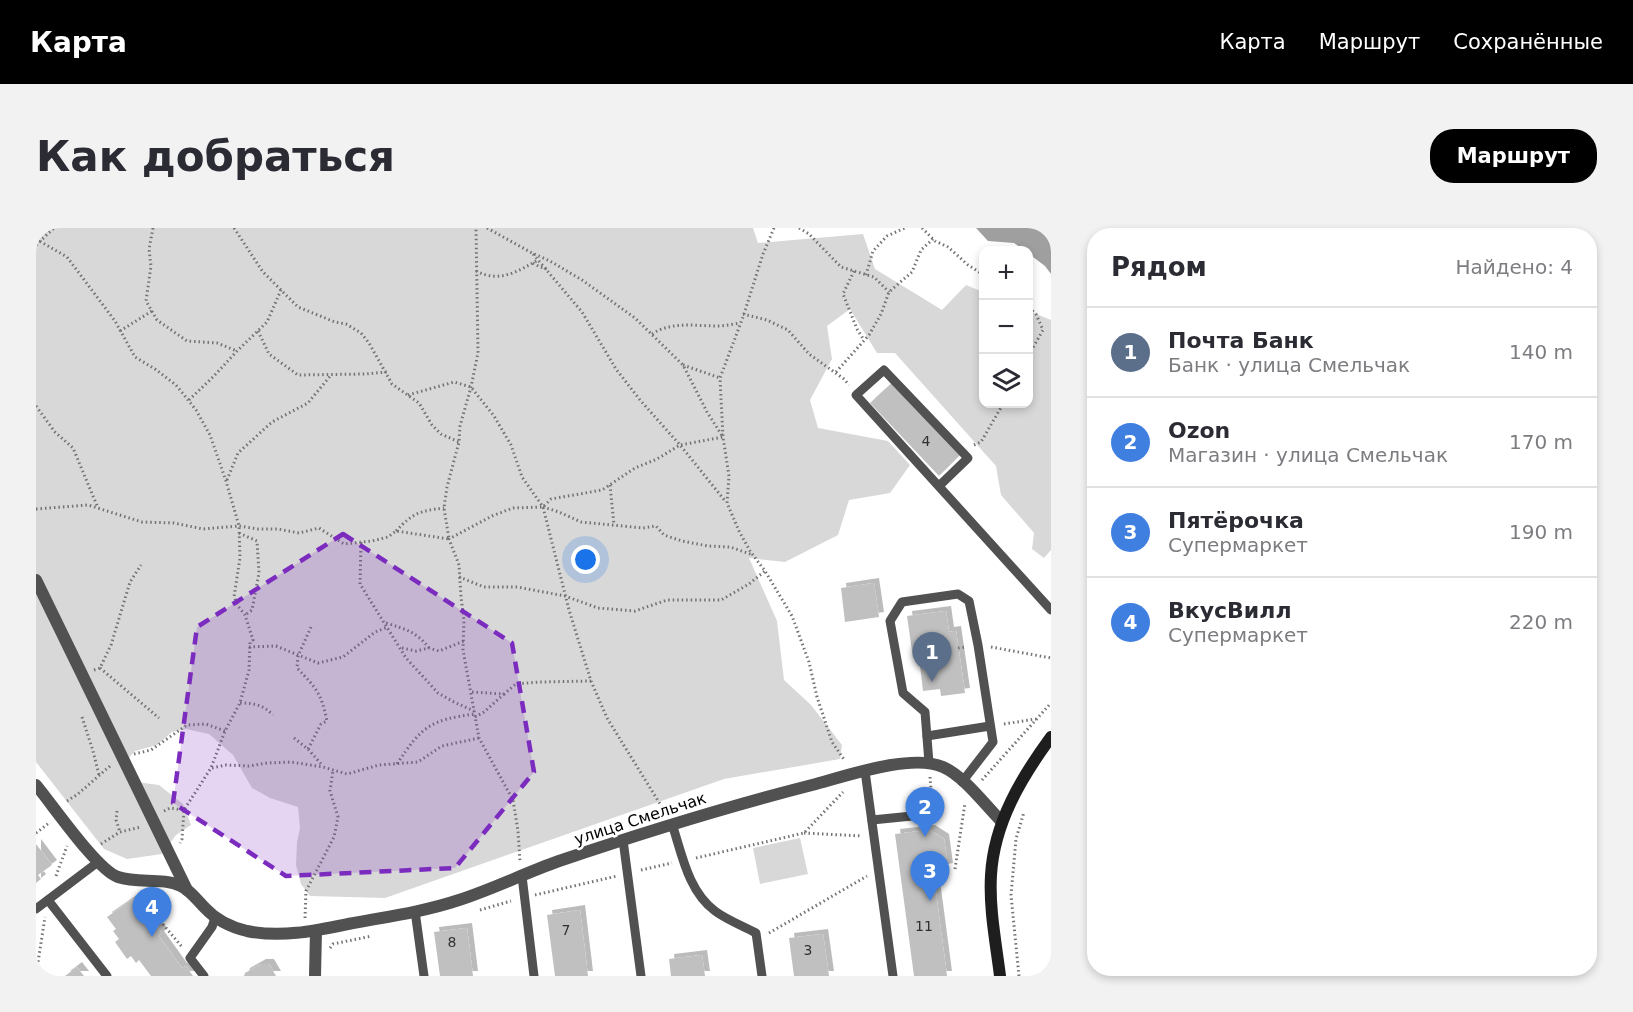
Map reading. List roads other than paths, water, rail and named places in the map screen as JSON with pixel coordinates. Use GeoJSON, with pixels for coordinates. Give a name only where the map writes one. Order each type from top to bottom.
{"type":"FeatureCollection","features":[{"type":"Feature","properties":{"kind":"main road"},"geometry":{"type":"LineString","coordinates":[[1000,976],[992,911],[991,883],[994,851],[1002,822],[1015,793],[1032,763],[1051,737]]}},
{"type":"Feature","properties":{"kind":"street"},"geometry":{"type":"LineString","coordinates":[[36,580],[187,890]]}},
{"type":"Feature","properties":{"kind":"street","name":"улица Смельчак"},"geometry":{"type":"LineString","coordinates":[[215,918],[230,926],[276,934],[312,931],[416,911],[458,901],[556,862],[672,824],[755,799],[902,763],[929,763],[944,767],[973,790],[1002,822]]}},
{"type":"Feature","properties":{"kind":"street"},"geometry":{"type":"LineString","coordinates":[[38,790],[55,814],[105,869],[118,877],[179,885],[215,918]]}},
{"type":"Feature","properties":{"kind":"street"},"geometry":{"type":"LineString","coordinates":[[312,931],[315,976]]}},
{"type":"Feature","properties":{"kind":"lane"},"geometry":{"type":"LineString","coordinates":[[939,486],[968,458],[884,370],[856,395],[1051,610]]}},
{"type":"Feature","properties":{"kind":"lane"},"geometry":{"type":"LineString","coordinates":[[929,763],[925,712],[903,693],[890,621],[902,602],[958,594],[969,601],[993,742],[962,782]]}},
{"type":"Feature","properties":{"kind":"lane"},"geometry":{"type":"LineString","coordinates":[[927,736],[990,726]]}},
{"type":"Feature","properties":{"kind":"lane"},"geometry":{"type":"LineString","coordinates":[[859,773],[872,820],[893,976]]}},
{"type":"Feature","properties":{"kind":"lane"},"geometry":{"type":"LineString","coordinates":[[872,820],[932,814]]}},
{"type":"Feature","properties":{"kind":"lane"},"geometry":{"type":"LineString","coordinates":[[672,824],[691,880],[702,899],[716,911],[756,933],[762,976]]}},
{"type":"Feature","properties":{"kind":"lane"},"geometry":{"type":"LineString","coordinates":[[623,840],[641,976]]}},
{"type":"Feature","properties":{"kind":"lane"},"geometry":{"type":"LineString","coordinates":[[36,909],[98,862]]}},
{"type":"Feature","properties":{"kind":"lane"},"geometry":{"type":"LineString","coordinates":[[522,876],[534,976]]}},
{"type":"Feature","properties":{"kind":"lane"},"geometry":{"type":"LineString","coordinates":[[48,900],[106,976]]}},
{"type":"Feature","properties":{"kind":"lane"},"geometry":{"type":"LineString","coordinates":[[416,911],[424,976]]}},
{"type":"Feature","properties":{"kind":"lane"},"geometry":{"type":"LineString","coordinates":[[204,976],[190,958],[212,927],[215,918]]}},
{"type":"Feature","properties":{"kind":"place","name":"Почта Банк"},"geometry":{"type":"Point","coordinates":[932,682]}},
{"type":"Feature","properties":{"kind":"place","name":"Ozon"},"geometry":{"type":"Point","coordinates":[925,837]}},
{"type":"Feature","properties":{"kind":"place","name":"Пятёрочка"},"geometry":{"type":"Point","coordinates":[930,901]}},
{"type":"Feature","properties":{"kind":"place","name":"ВкусВилл"},"geometry":{"type":"Point","coordinates":[152,937]}}]}
